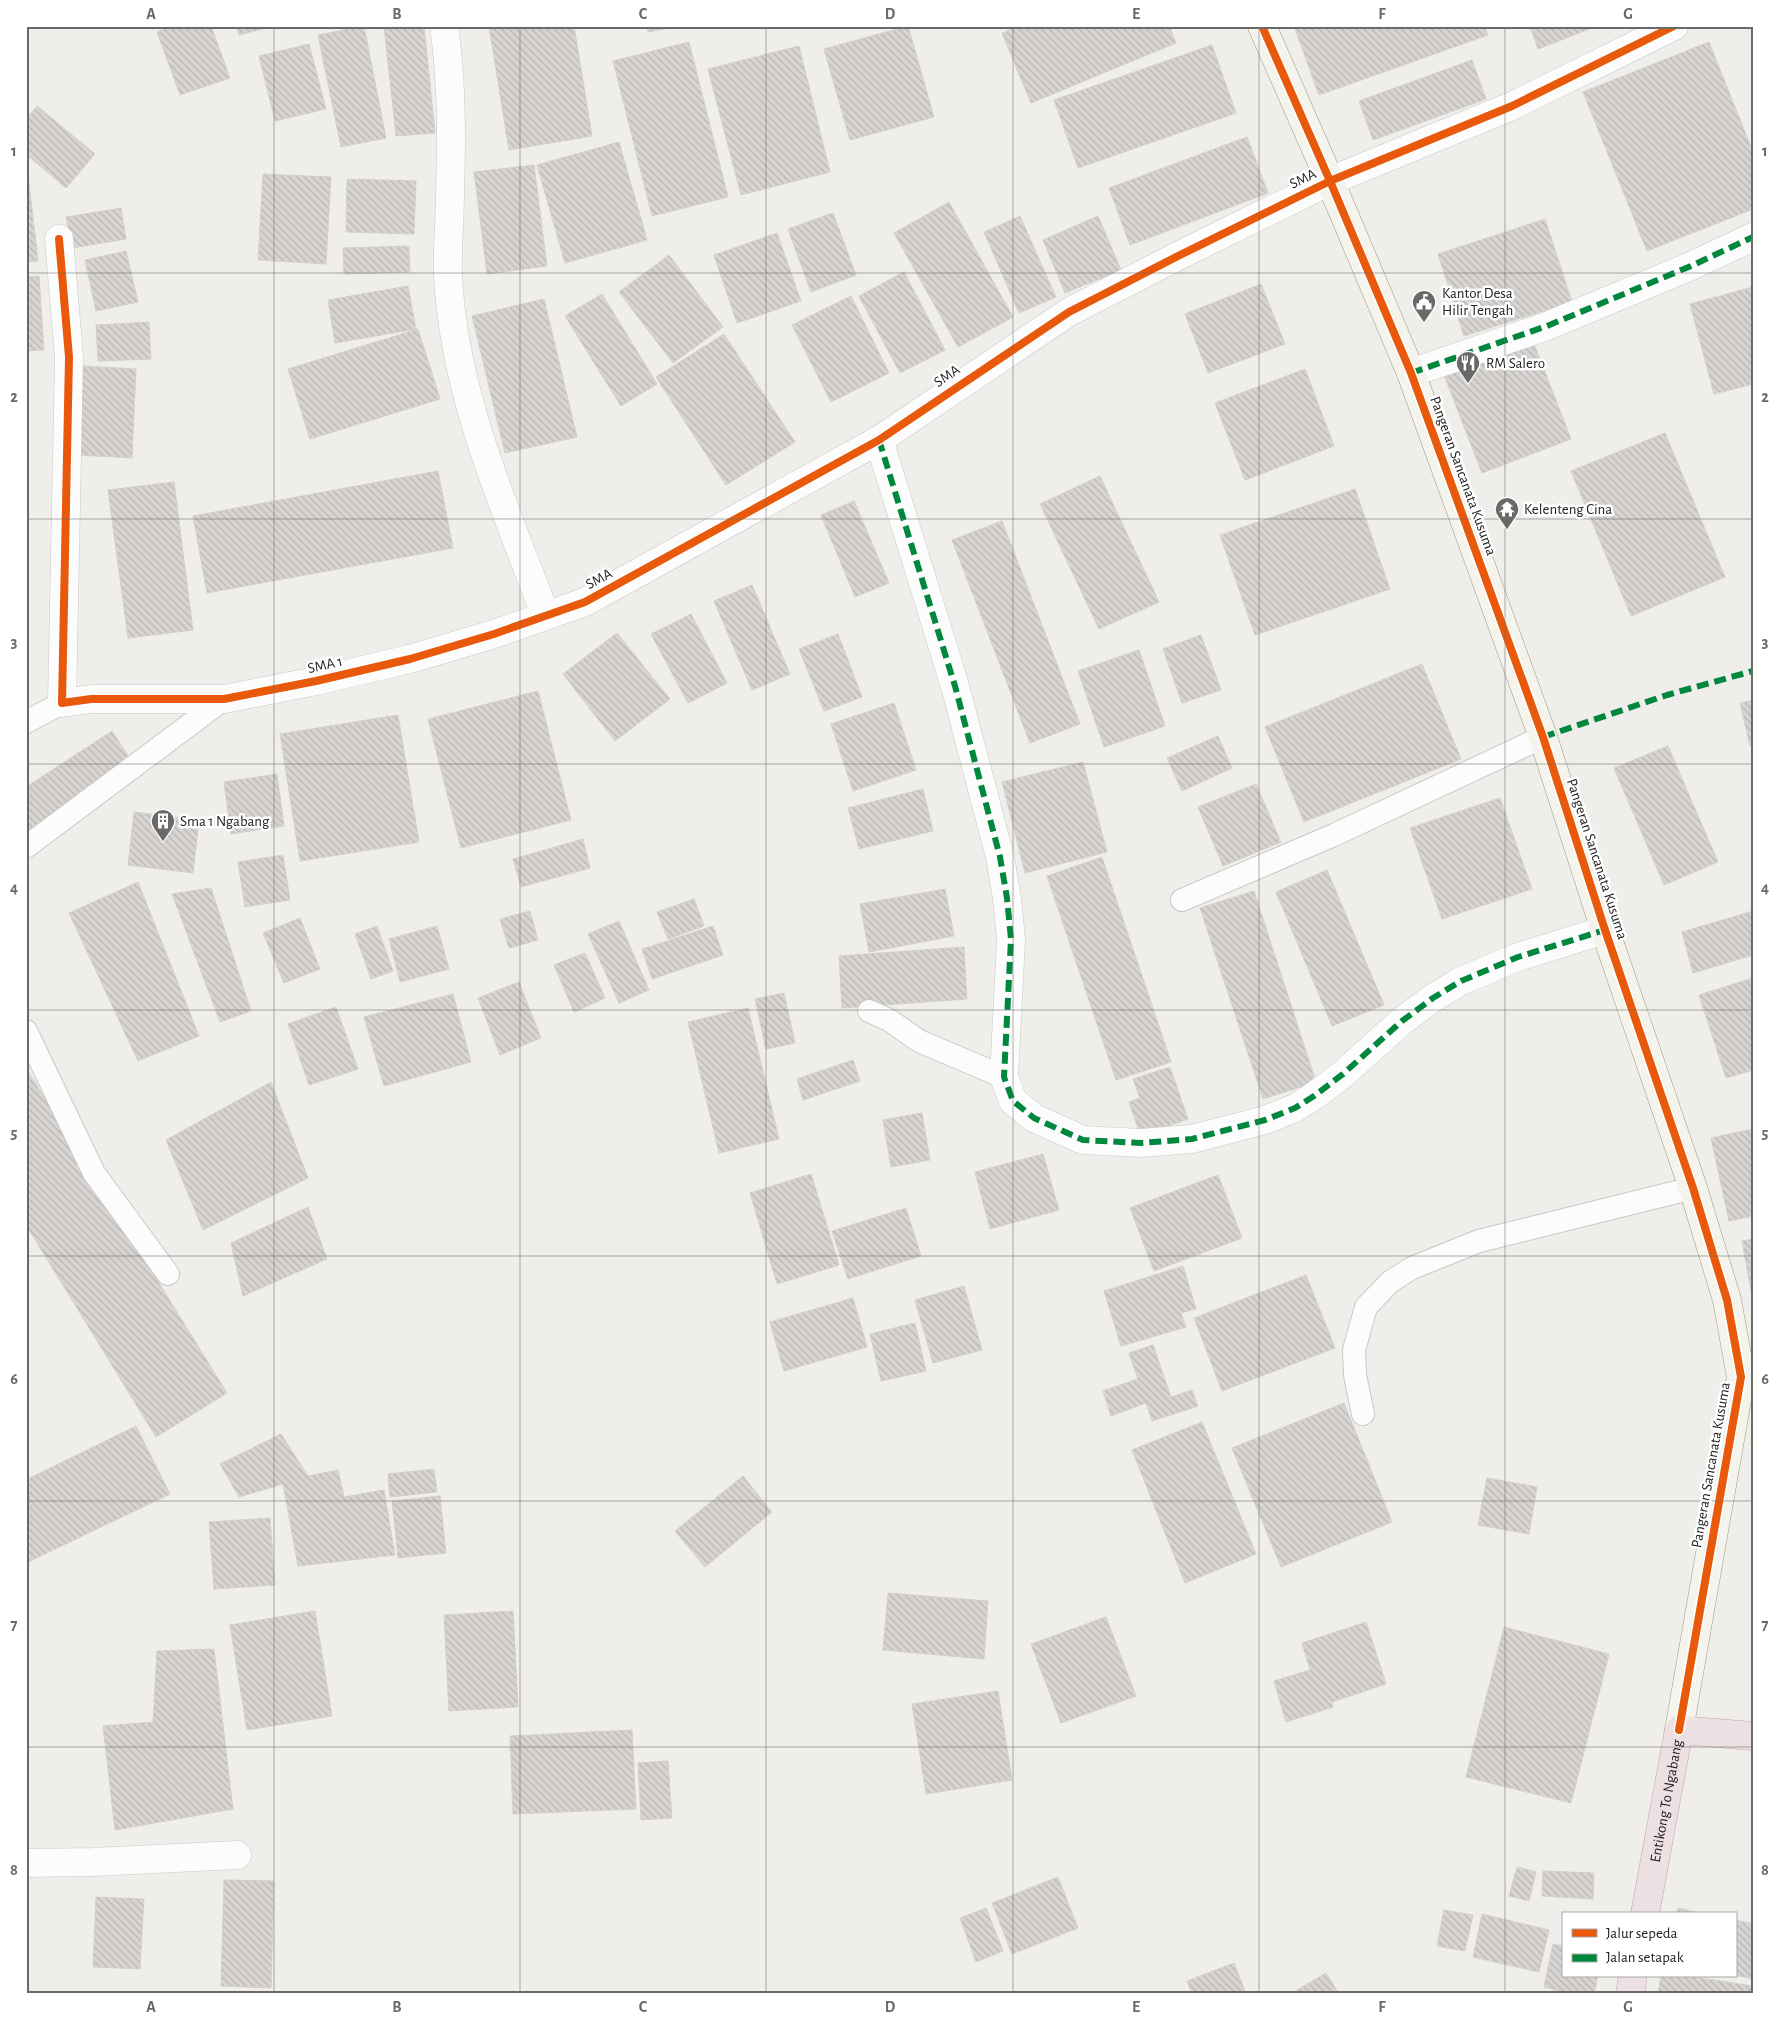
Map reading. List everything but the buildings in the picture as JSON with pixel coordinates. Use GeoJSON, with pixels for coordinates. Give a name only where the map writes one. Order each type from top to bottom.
{"type":"FeatureCollection","features":[{"type":"Feature","properties":{"kind":"highway","name":"Entikong To Ngabang"},"geometry":{"type":"LineString","coordinates":[[1645,1912],[1679,1730],[1753,1736]]}},
{"type":"Feature","properties":{"kind":"highway"},"geometry":{"type":"LineString","coordinates":[[1630,1994],[1633,1978]]}},
{"type":"Feature","properties":{"kind":"street"},"geometry":{"type":"LineString","coordinates":[[444,26],[451,108],[448,275],[454,326],[480,444],[546,616]]}},
{"type":"Feature","properties":{"kind":"street","name":"Pangeran Sancanata Kusuma"},"geometry":{"type":"LineString","coordinates":[[1262,26],[1411,373],[1543,737],[1693,1188],[1727,1300],[1741,1377],[1679,1730]]}},
{"type":"Feature","properties":{"kind":"street","name":"SMA"},"geometry":{"type":"LineString","coordinates":[[585,602],[878,440],[1069,312],[1330,181],[1512,106],[1674,26]]}},
{"type":"Feature","properties":{"kind":"street"},"geometry":{"type":"LineString","coordinates":[[1411,373],[1547,326],[1691,266],[1753,237]]}},
{"type":"Feature","properties":{"kind":"street"},"geometry":{"type":"LineString","coordinates":[[59,239],[69,357],[62,703]]}},
{"type":"Feature","properties":{"kind":"street"},"geometry":{"type":"LineString","coordinates":[[878,440],[955,686],[1000,857],[1011,939],[1004,1078],[1013,1100],[1034,1118],[1084,1140],[1142,1143],[1192,1139],[1265,1120],[1295,1108],[1314,1096],[1402,1021],[1461,982],[1518,957],[1606,930]]}},
{"type":"Feature","properties":{"kind":"street","name":"SMA 1"},"geometry":{"type":"LineString","coordinates":[[62,703],[91,699],[224,698],[316,681],[410,659],[585,602]]}},
{"type":"Feature","properties":{"kind":"street"},"geometry":{"type":"LineString","coordinates":[[1741,1377],[1753,1402]]}},
{"type":"Feature","properties":{"kind":"street"},"geometry":{"type":"LineString","coordinates":[[26,1863],[93,1862],[237,1855]]}},
{"type":"Feature","properties":{"kind":"lane"},"geometry":{"type":"LineString","coordinates":[[26,847],[224,698]]}},
{"type":"Feature","properties":{"kind":"lane","name":"SMA 1"},"geometry":{"type":"LineString","coordinates":[[26,722],[62,703]]}},
{"type":"Feature","properties":{"kind":"lane"},"geometry":{"type":"LineString","coordinates":[[1182,900],[1334,835],[1543,737]]}},
{"type":"Feature","properties":{"kind":"lane"},"geometry":{"type":"LineString","coordinates":[[869,1011],[889,1020],[919,1041],[1004,1078]]}},
{"type":"Feature","properties":{"kind":"lane"},"geometry":{"type":"LineString","coordinates":[[26,1031],[94,1173],[168,1274]]}},
{"type":"Feature","properties":{"kind":"lane"},"geometry":{"type":"LineString","coordinates":[[1363,1414],[1355,1374],[1354,1350],[1366,1307],[1390,1282],[1412,1268],[1478,1241],[1693,1188]]}},
{"type":"Feature","properties":{"kind":"marked path"},"geometry":{"type":"LineString","coordinates":[[1411,373],[1547,326],[1691,266],[1753,237]]}},
{"type":"Feature","properties":{"kind":"marked path"},"geometry":{"type":"LineString","coordinates":[[879,440],[955,686],[1000,857],[1011,939],[1004,1077],[1013,1101],[1034,1118],[1083,1140],[1141,1143],[1192,1139],[1265,1120],[1295,1108],[1314,1096],[1343,1074],[1402,1021],[1433,998],[1461,981],[1518,957],[1605,930]]}},
{"type":"Feature","properties":{"kind":"marked path"},"geometry":{"type":"LineString","coordinates":[[1543,737],[1667,695],[1753,671]]}},
{"type":"Feature","properties":{"kind":"cycle path"},"geometry":{"type":"LineString","coordinates":[[1262,26],[1411,373],[1543,737],[1605,930],[1693,1188],[1727,1300],[1741,1377],[1679,1730]]}},
{"type":"Feature","properties":{"kind":"cycle path"},"geometry":{"type":"LineString","coordinates":[[59,239],[69,357],[62,703],[91,699],[224,699],[316,681],[410,659],[494,634],[585,602],[879,440],[1069,312],[1330,181],[1512,106],[1674,26]]}},
{"type":"Feature","properties":{"kind":"place","name":"Kantor Desa Hilir Tengah"},"geometry":{"type":"Point","coordinates":[1424,323]}},
{"type":"Feature","properties":{"kind":"place","name":"RM Salero"},"geometry":{"type":"Point","coordinates":[1468,384]}},
{"type":"Feature","properties":{"kind":"place","name":"Kelenteng Cina"},"geometry":{"type":"Point","coordinates":[1507,530]}},
{"type":"Feature","properties":{"kind":"place","name":"Sma 1 Ngabang"},"geometry":{"type":"Point","coordinates":[163,842]}}]}
